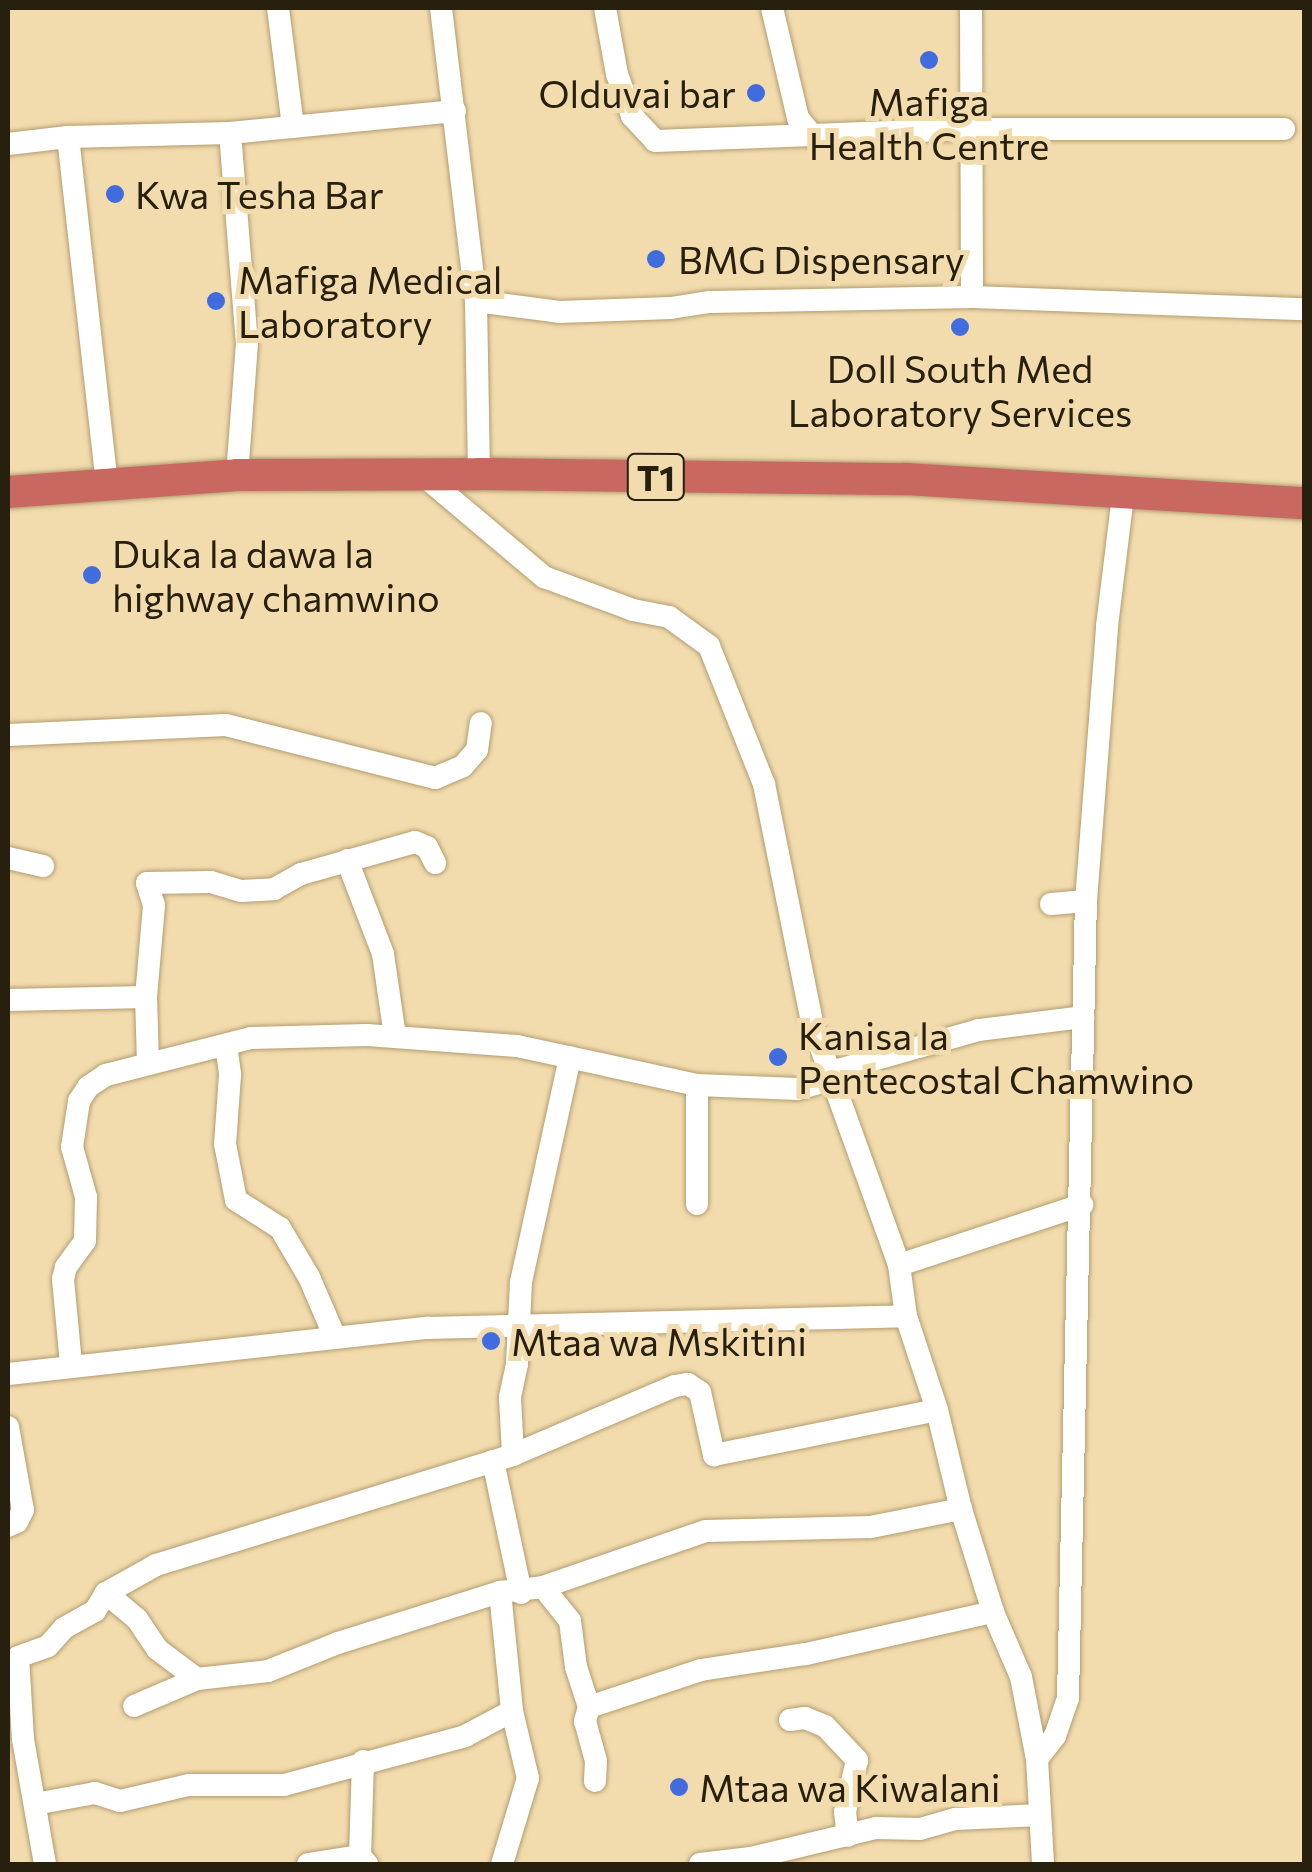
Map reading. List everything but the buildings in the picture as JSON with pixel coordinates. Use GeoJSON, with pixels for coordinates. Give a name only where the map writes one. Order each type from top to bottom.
{"type":"FeatureCollection","features":[{"type":"Feature","properties":{"kind":"highway","name":"T1"},"geometry":{"type":"LineString","coordinates":[[8,492],[237,474],[479,474],[906,478],[1124,488],[1304,503]]}},
{"type":"Feature","properties":{"kind":"street"},"geometry":{"type":"LineString","coordinates":[[278,8],[294,128]]}},
{"type":"Feature","properties":{"kind":"street"},"geometry":{"type":"LineString","coordinates":[[442,8],[476,301],[479,474]]}},
{"type":"Feature","properties":{"kind":"street"},"geometry":{"type":"LineString","coordinates":[[605,8],[617,74],[632,116],[656,141],[814,138],[969,129],[1284,130]]}},
{"type":"Feature","properties":{"kind":"street"},"geometry":{"type":"LineString","coordinates":[[772,8],[798,118],[814,138]]}},
{"type":"Feature","properties":{"kind":"street"},"geometry":{"type":"LineString","coordinates":[[971,8],[972,296]]}},
{"type":"Feature","properties":{"kind":"street"},"geometry":{"type":"LineString","coordinates":[[8,144],[68,137],[230,133],[455,111]]}},
{"type":"Feature","properties":{"kind":"street"},"geometry":{"type":"LineString","coordinates":[[230,133],[247,343],[237,474]]}},
{"type":"Feature","properties":{"kind":"street"},"geometry":{"type":"LineString","coordinates":[[68,137],[107,485]]}},
{"type":"Feature","properties":{"kind":"street"},"geometry":{"type":"LineString","coordinates":[[476,301],[559,312],[671,308],[710,302],[972,296],[1304,310]]}},
{"type":"Feature","properties":{"kind":"street"},"geometry":{"type":"LineString","coordinates":[[424,476],[544,577],[633,610],[668,617],[708,646],[764,784],[812,1023],[899,1265],[906,1316],[937,1410],[961,1510],[994,1612],[1021,1677],[1037,1759],[1043,1864]]}},
{"type":"Feature","properties":{"kind":"street"},"geometry":{"type":"LineString","coordinates":[[1037,1759],[1055,1736],[1068,1698],[1086,901],[1107,626],[1124,488]]}},
{"type":"Feature","properties":{"kind":"street"},"geometry":{"type":"LineString","coordinates":[[8,736],[226,725],[435,778],[463,766],[478,750],[481,723]]}},
{"type":"Feature","properties":{"kind":"street"},"geometry":{"type":"LineString","coordinates":[[148,1064],[146,997],[154,905],[146,883],[210,882],[241,891],[274,889],[301,874],[415,842],[427,848],[435,863]]}},
{"type":"Feature","properties":{"kind":"street"},"geometry":{"type":"LineString","coordinates":[[8,858],[43,866]]}},
{"type":"Feature","properties":{"kind":"street"},"geometry":{"type":"LineString","coordinates":[[346,860],[384,954],[395,1036]]}},
{"type":"Feature","properties":{"kind":"street"},"geometry":{"type":"LineString","coordinates":[[1051,904],[1086,901]]}},
{"type":"Feature","properties":{"kind":"street"},"geometry":{"type":"LineString","coordinates":[[8,1000],[146,997]]}},
{"type":"Feature","properties":{"kind":"street"},"geometry":{"type":"LineString","coordinates":[[71,1364],[63,1279],[66,1267],[85,1241],[86,1197],[72,1146],[79,1101],[88,1087],[106,1075],[268,1037],[395,1036],[517,1046],[697,1086],[798,1089],[815,1084],[827,1073],[978,1030],[1082,1018]]}},
{"type":"Feature","properties":{"kind":"street"},"geometry":{"type":"LineString","coordinates":[[226,1045],[230,1075],[225,1144],[236,1200],[280,1228],[309,1276],[334,1335]]}},
{"type":"Feature","properties":{"kind":"street"},"geometry":{"type":"LineString","coordinates":[[502,1864],[528,1778],[512,1711],[521,1591],[503,1458],[521,1282],[570,1057]]}},
{"type":"Feature","properties":{"kind":"street"},"geometry":{"type":"LineString","coordinates":[[697,1086],[697,1204]]}},
{"type":"Feature","properties":{"kind":"street"},"geometry":{"type":"LineString","coordinates":[[899,1265],[1082,1205]]}},
{"type":"Feature","properties":{"kind":"street"},"geometry":{"type":"LineString","coordinates":[[8,1374],[71,1364],[215,1354],[334,1335],[906,1316]]}},
{"type":"Feature","properties":{"kind":"street"},"geometry":{"type":"LineString","coordinates":[[45,1864],[35,1804],[15,1740],[13,1650],[48,1646],[64,1628],[95,1611],[106,1593],[156,1565],[503,1458],[688,1384],[700,1392],[714,1454],[937,1410]]}},
{"type":"Feature","properties":{"kind":"street"},"geometry":{"type":"LineString","coordinates":[[8,1427],[23,1510],[17,1522],[8,1526]]}},
{"type":"Feature","properties":{"kind":"street"},"geometry":{"type":"LineString","coordinates":[[134,1706],[197,1679],[268,1671],[338,1643],[521,1591],[706,1532],[871,1527],[961,1510]]}},
{"type":"Feature","properties":{"kind":"street"},"geometry":{"type":"LineString","coordinates":[[521,1591],[570,1621],[576,1667],[589,1707],[585,1720],[596,1761],[594,1782]]}},
{"type":"Feature","properties":{"kind":"street"},"geometry":{"type":"LineString","coordinates":[[106,1593],[137,1618],[157,1650],[197,1679]]}},
{"type":"Feature","properties":{"kind":"street"},"geometry":{"type":"LineString","coordinates":[[589,1707],[702,1670],[806,1654],[994,1612]]}},
{"type":"Feature","properties":{"kind":"street"},"geometry":{"type":"LineString","coordinates":[[35,1804],[95,1793],[120,1801],[189,1784],[284,1784],[465,1736],[512,1711]]}},
{"type":"Feature","properties":{"kind":"street"},"geometry":{"type":"LineString","coordinates":[[790,1720],[805,1718],[825,1726],[857,1760],[846,1807],[848,1836]]}},
{"type":"Feature","properties":{"kind":"street"},"geometry":{"type":"LineString","coordinates":[[308,1864],[363,1860],[364,1761]]}},
{"type":"Feature","properties":{"kind":"street"},"geometry":{"type":"LineString","coordinates":[[700,1864],[753,1861],[876,1828],[920,1828],[956,1820],[1040,1815]]}},
{"type":"Feature","properties":{"kind":"place","name":"Mafiga Health Centre"},"geometry":{"type":"Point","coordinates":[929,60]}},
{"type":"Feature","properties":{"kind":"place","name":"Olduvai bar"},"geometry":{"type":"Point","coordinates":[756,93]}},
{"type":"Feature","properties":{"kind":"place","name":"Kwa Tesha Bar"},"geometry":{"type":"Point","coordinates":[115,194]}},
{"type":"Feature","properties":{"kind":"place","name":"BMG Dispensary"},"geometry":{"type":"Point","coordinates":[656,259]}},
{"type":"Feature","properties":{"kind":"place","name":"Mafiga Medical Laboratory"},"geometry":{"type":"Point","coordinates":[216,301]}},
{"type":"Feature","properties":{"kind":"place","name":"Doll South Med Laboratory Services"},"geometry":{"type":"Point","coordinates":[960,327]}},
{"type":"Feature","properties":{"kind":"place","name":"Duka la dawa la highway chamwino"},"geometry":{"type":"Point","coordinates":[92,575]}},
{"type":"Feature","properties":{"kind":"place","name":"Kanisa la Pentecostal Chamwino"},"geometry":{"type":"Point","coordinates":[778,1057]}},
{"type":"Feature","properties":{"kind":"place","name":"Mtaa wa Mskitini"},"geometry":{"type":"Point","coordinates":[491,1341]}},
{"type":"Feature","properties":{"kind":"place","name":"Mtaa wa Kiwalani"},"geometry":{"type":"Point","coordinates":[679,1787]}}]}
